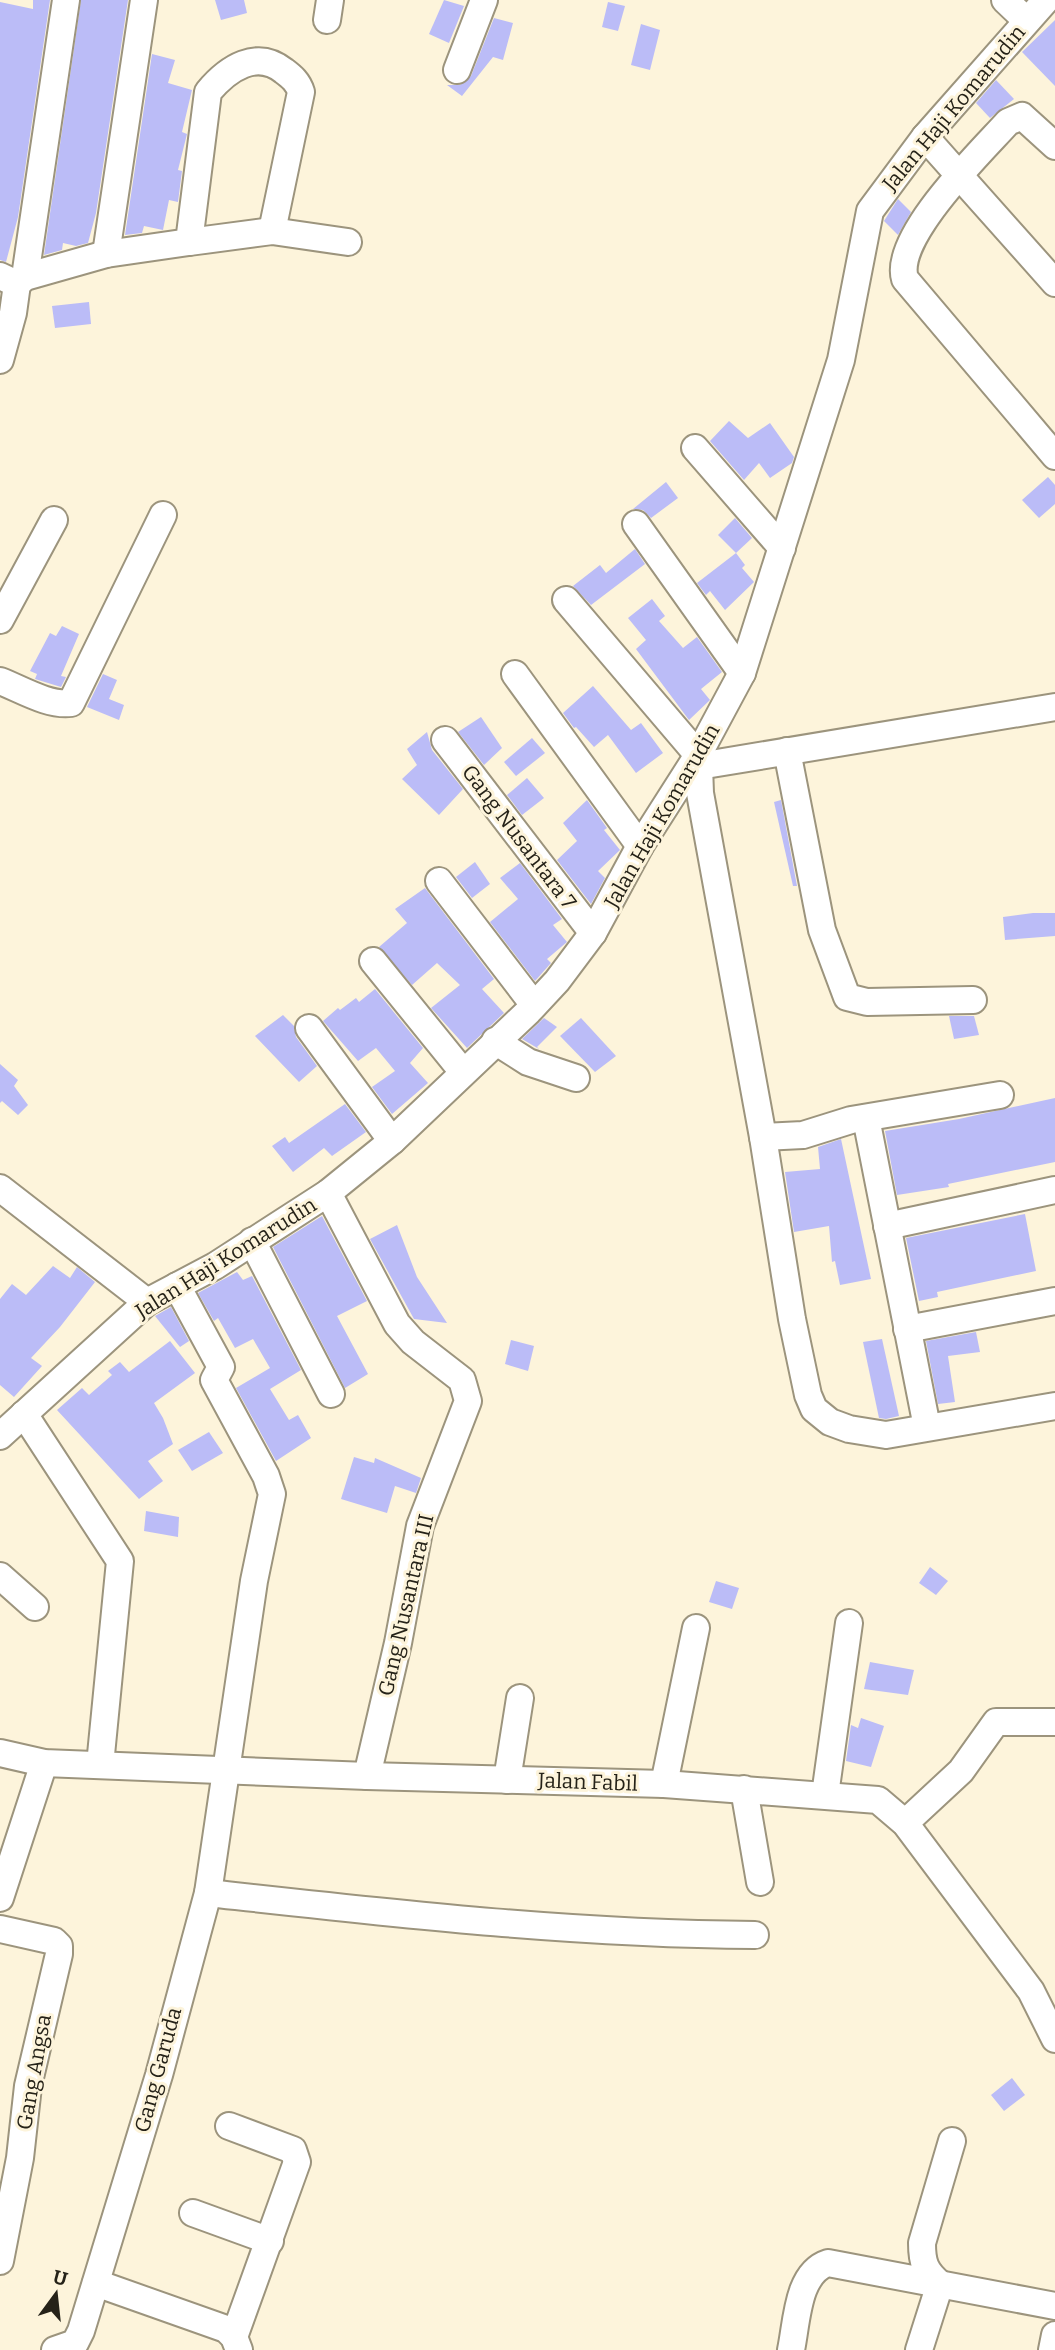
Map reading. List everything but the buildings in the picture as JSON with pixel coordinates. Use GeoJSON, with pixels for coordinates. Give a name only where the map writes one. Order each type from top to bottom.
{"type":"FeatureCollection","features":[{"type":"Feature","properties":{"kind":"street"},"geometry":{"type":"LineString","coordinates":[[1,356],[13,313],[14,279],[66,0]]}},
{"type":"Feature","properties":{"kind":"street"},"geometry":{"type":"LineString","coordinates":[[106,254],[144,0]]}},
{"type":"Feature","properties":{"kind":"street"},"geometry":{"type":"LineString","coordinates":[[457,70],[484,0]]}},
{"type":"Feature","properties":{"kind":"street"},"geometry":{"type":"LineString","coordinates":[[1005,0],[1026,20]]}},
{"type":"Feature","properties":{"kind":"street","name":"Jalan Haji Komarudin"},"geometry":{"type":"LineString","coordinates":[[0,1436],[147,1301],[215,1266],[328,1194],[392,1141],[534,1005],[593,933],[640,846],[699,760],[742,673],[841,360],[870,211],[925,137],[1046,0]]}},
{"type":"Feature","properties":{"kind":"street"},"geometry":{"type":"LineString","coordinates":[[189,242],[208,92],[217,81],[248,62],[263,59],[274,63],[294,78],[301,92],[272,231]]}},
{"type":"Feature","properties":{"kind":"street"},"geometry":{"type":"LineString","coordinates":[[1055,146],[1028,119],[1015,117],[924,217],[909,249],[904,275],[1055,456]]}},
{"type":"Feature","properties":{"kind":"street"},"geometry":{"type":"LineString","coordinates":[[925,137],[961,174],[1055,283]]}},
{"type":"Feature","properties":{"kind":"street"},"geometry":{"type":"LineString","coordinates":[[14,279],[106,254],[272,231],[348,242]]}},
{"type":"Feature","properties":{"kind":"street"},"geometry":{"type":"LineString","coordinates":[[695,448],[782,548]]}},
{"type":"Feature","properties":{"kind":"street"},"geometry":{"type":"LineString","coordinates":[[0,681],[62,704],[71,703],[77,696],[163,515]]}},
{"type":"Feature","properties":{"kind":"street"},"geometry":{"type":"LineString","coordinates":[[0,620],[54,520]]}},
{"type":"Feature","properties":{"kind":"street"},"geometry":{"type":"LineString","coordinates":[[636,524],[742,673]]}},
{"type":"Feature","properties":{"kind":"street"},"geometry":{"type":"LineString","coordinates":[[566,600],[699,760],[700,793],[763,1137],[792,1319],[814,1409],[830,1422],[849,1429],[886,1435],[1055,1406]]}},
{"type":"Feature","properties":{"kind":"street"},"geometry":{"type":"LineString","coordinates":[[514,674],[640,846]]}},
{"type":"Feature","properties":{"kind":"street"},"geometry":{"type":"LineString","coordinates":[[699,760],[787,751],[1055,707]]}},
{"type":"Feature","properties":{"kind":"street","name":"Gang Nusantara 7"},"geometry":{"type":"LineString","coordinates":[[445,740],[593,933]]}},
{"type":"Feature","properties":{"kind":"street"},"geometry":{"type":"LineString","coordinates":[[787,751],[822,930],[847,997],[867,1002],[973,1000]]}},
{"type":"Feature","properties":{"kind":"street"},"geometry":{"type":"LineString","coordinates":[[439,881],[534,1005]]}},
{"type":"Feature","properties":{"kind":"street"},"geometry":{"type":"LineString","coordinates":[[373,961],[463,1072]]}},
{"type":"Feature","properties":{"kind":"street"},"geometry":{"type":"LineString","coordinates":[[309,1028],[392,1141]]}},
{"type":"Feature","properties":{"kind":"street"},"geometry":{"type":"LineString","coordinates":[[495,1041],[528,1062],[576,1078]]}},
{"type":"Feature","properties":{"kind":"street"},"geometry":{"type":"LineString","coordinates":[[763,1137],[803,1135],[866,1118],[1000,1095]]}},
{"type":"Feature","properties":{"kind":"street"},"geometry":{"type":"LineString","coordinates":[[866,1118],[927,1427]]}},
{"type":"Feature","properties":{"kind":"street"},"geometry":{"type":"LineString","coordinates":[[0,1188],[147,1301]]}},
{"type":"Feature","properties":{"kind":"street"},"geometry":{"type":"LineString","coordinates":[[887,1226],[1055,1190]]}},
{"type":"Feature","properties":{"kind":"street","name":"Gang Nusantara III"},"geometry":{"type":"LineString","coordinates":[[328,1194],[397,1324],[413,1342],[462,1380],[468,1402],[420,1526],[398,1643],[366,1776]]}},
{"type":"Feature","properties":{"kind":"street"},"geometry":{"type":"LineString","coordinates":[[252,1241],[331,1394]]}},
{"type":"Feature","properties":{"kind":"street","name":"Gang Garuda"},"geometry":{"type":"LineString","coordinates":[[55,2350],[75,2343],[96,2283],[159,2074],[208,1893],[254,1581],[272,1494],[266,1476],[214,1380],[221,1367],[177,1286]]}},
{"type":"Feature","properties":{"kind":"street"},"geometry":{"type":"LineString","coordinates":[[907,1329],[1055,1301]]}},
{"type":"Feature","properties":{"kind":"street"},"geometry":{"type":"LineString","coordinates":[[24,1414],[120,1561],[100,1765]]}},
{"type":"Feature","properties":{"kind":"street"},"geometry":{"type":"LineString","coordinates":[[0,1576],[35,1606]]}},
{"type":"Feature","properties":{"kind":"street"},"geometry":{"type":"LineString","coordinates":[[825,1795],[849,1623]]}},
{"type":"Feature","properties":{"kind":"street"},"geometry":{"type":"LineString","coordinates":[[664,1784],[696,1628]]}},
{"type":"Feature","properties":{"kind":"street"},"geometry":{"type":"LineString","coordinates":[[507,1780],[520,1698]]}},
{"type":"Feature","properties":{"kind":"street"},"geometry":{"type":"LineString","coordinates":[[905,1823],[961,1771],[996,1722],[1055,1722]]}},
{"type":"Feature","properties":{"kind":"street","name":"Jalan Fabil"},"geometry":{"type":"LineString","coordinates":[[0,1753],[44,1763],[664,1784],[878,1800],[905,1823],[1031,1992],[1055,2039]]}},
{"type":"Feature","properties":{"kind":"street"},"geometry":{"type":"LineString","coordinates":[[0,1898],[44,1763]]}},
{"type":"Feature","properties":{"kind":"street"},"geometry":{"type":"LineString","coordinates":[[744,1789],[760,1882]]}},
{"type":"Feature","properties":{"kind":"street"},"geometry":{"type":"LineString","coordinates":[[208,1893],[426,1918],[659,1935],[755,1935]]}},
{"type":"Feature","properties":{"kind":"street","name":"Gang Angsa"},"geometry":{"type":"LineString","coordinates":[[0,1929],[54,1941],[59,1945],[60,1954],[31,2074],[20,2158],[0,2261]]}},
{"type":"Feature","properties":{"kind":"street"},"geometry":{"type":"LineString","coordinates":[[229,2126],[293,2150],[297,2155],[297,2162],[237,2344]]}},
{"type":"Feature","properties":{"kind":"street"},"geometry":{"type":"LineString","coordinates":[[940,2284],[926,2272],[922,2261],[922,2243],[952,2141]]}},
{"type":"Feature","properties":{"kind":"street"},"geometry":{"type":"LineString","coordinates":[[192,2213],[270,2241]]}},
{"type":"Feature","properties":{"kind":"street"},"geometry":{"type":"LineString","coordinates":[[791,2350],[806,2281],[817,2266],[828,2263],[1055,2306]]}},
{"type":"Feature","properties":{"kind":"street"},"geometry":{"type":"LineString","coordinates":[[96,2283],[226,2329],[237,2344]]}},
{"type":"Feature","properties":{"kind":"street"},"geometry":{"type":"LineString","coordinates":[[919,2350],[940,2284]]}},
{"type":"Feature","properties":{"kind":"street"},"geometry":{"type":"LineString","coordinates":[[1052,2350],[1055,2335]]}}]}
